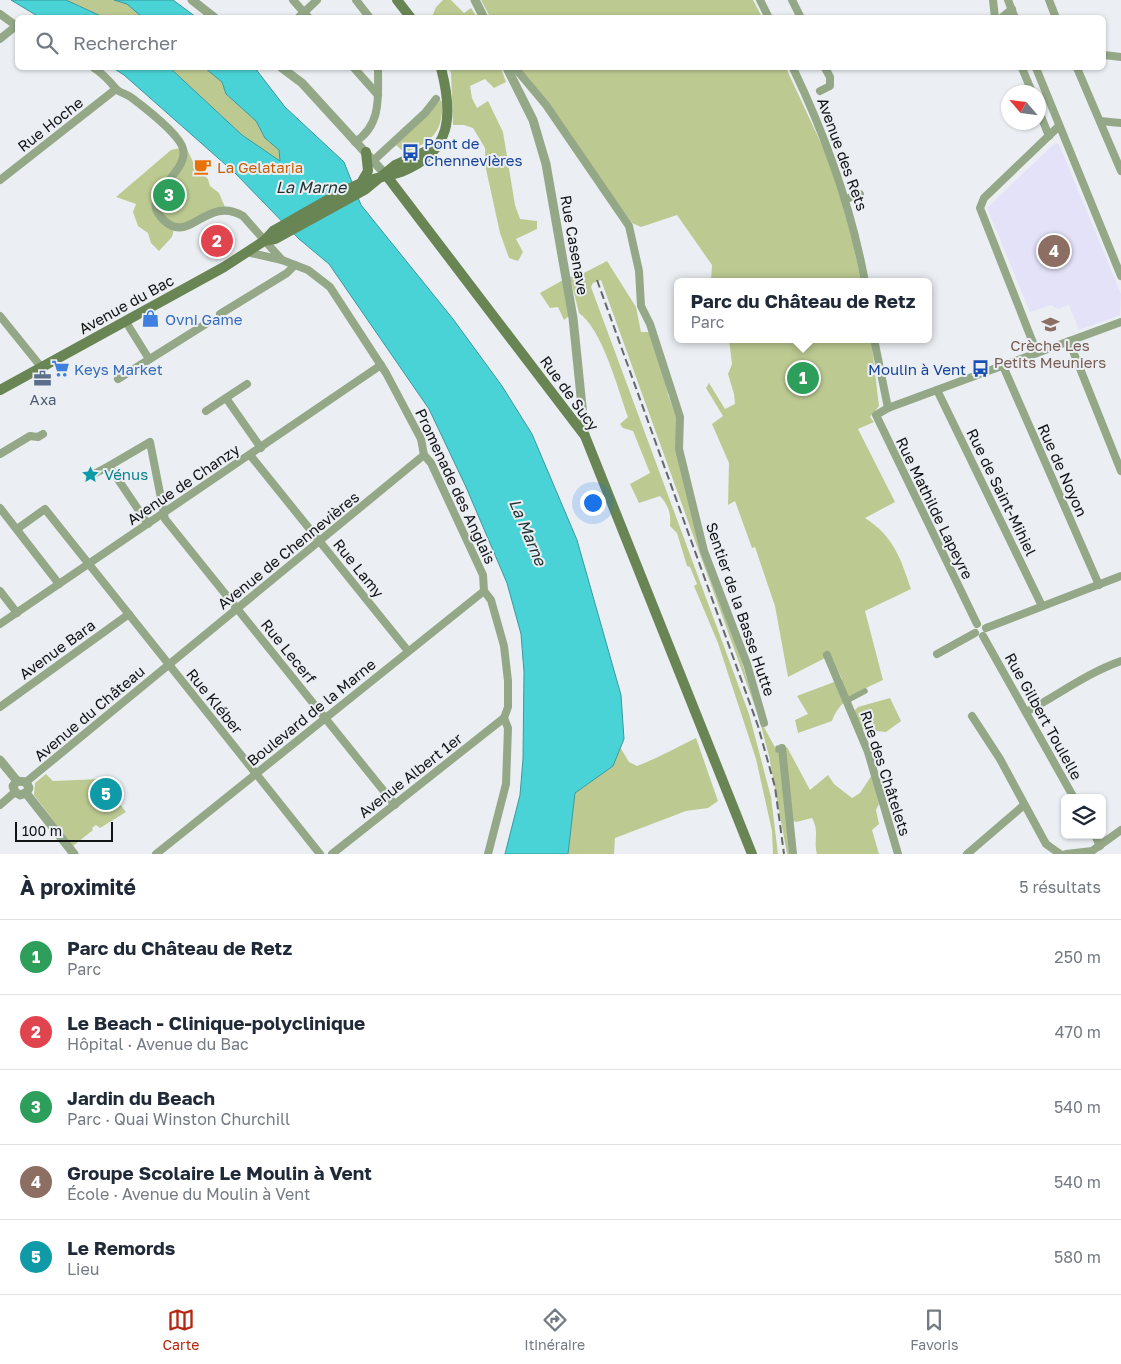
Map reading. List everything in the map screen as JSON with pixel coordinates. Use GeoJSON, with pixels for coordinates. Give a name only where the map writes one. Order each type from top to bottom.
{"type":"FeatureCollection","features":[{"type":"Feature","properties":{"kind":"main road"},"geometry":{"type":"LineString","coordinates":[[397,0],[409,15]]}},
{"type":"Feature","properties":{"kind":"main road"},"geometry":{"type":"LineString","coordinates":[[364,186],[386,175],[400,173],[436,148],[446,126],[449,109],[441,70]]}},
{"type":"Feature","properties":{"kind":"main road"},"geometry":{"type":"LineString","coordinates":[[364,186],[370,156]]}},
{"type":"Feature","properties":{"kind":"main road","name":"Rue de Sucy"},"geometry":{"type":"LineString","coordinates":[[386,175],[586,436],[752,854]]}},
{"type":"Feature","properties":{"kind":"main road","name":"Avenue du Bac"},"geometry":{"type":"LineString","coordinates":[[0,390],[126,322],[247,252],[264,241],[271,232],[281,231],[364,186]]}},
{"type":"Feature","properties":{"kind":"street"},"geometry":{"type":"LineString","coordinates":[[192,0],[211,15]]}},
{"type":"Feature","properties":{"kind":"street"},"geometry":{"type":"LineString","coordinates":[[293,0],[303,15]]}},
{"type":"Feature","properties":{"kind":"street"},"geometry":{"type":"LineString","coordinates":[[305,15],[318,0]]}},
{"type":"Feature","properties":{"kind":"street"},"geometry":{"type":"LineString","coordinates":[[356,0],[368,15]]}},
{"type":"Feature","properties":{"kind":"street"},"geometry":{"type":"LineString","coordinates":[[475,0],[482,15]]}},
{"type":"Feature","properties":{"kind":"street"},"geometry":{"type":"LineString","coordinates":[[760,0],[768,15]]}},
{"type":"Feature","properties":{"kind":"street"},"geometry":{"type":"LineString","coordinates":[[792,0],[800,15]]}},
{"type":"Feature","properties":{"kind":"street"},"geometry":{"type":"LineString","coordinates":[[993,0],[999,15]]}},
{"type":"Feature","properties":{"kind":"street"},"geometry":{"type":"LineString","coordinates":[[1008,0],[1014,15]]}},
{"type":"Feature","properties":{"kind":"street"},"geometry":{"type":"LineString","coordinates":[[1049,0],[1055,15]]}},
{"type":"Feature","properties":{"kind":"street"},"geometry":{"type":"LineString","coordinates":[[1003,15],[1012,9]]}},
{"type":"Feature","properties":{"kind":"street"},"geometry":{"type":"LineString","coordinates":[[0,14],[15,25]]}},
{"type":"Feature","properties":{"kind":"street"},"geometry":{"type":"LineString","coordinates":[[0,39],[15,28]]}},
{"type":"Feature","properties":{"kind":"street"},"geometry":{"type":"LineString","coordinates":[[1106,55],[1121,57]]}},
{"type":"Feature","properties":{"kind":"street","name":"Promenade des Anglais"},"geometry":{"type":"LineString","coordinates":[[97,70],[108,78],[116,89],[130,97],[166,127],[183,148],[180,168],[158,198],[156,208],[163,219],[173,227],[185,226],[215,211],[227,209],[243,216],[282,260]]}},
{"type":"Feature","properties":{"kind":"street"},"geometry":{"type":"LineString","coordinates":[[285,70],[302,83],[386,175]]}},
{"type":"Feature","properties":{"kind":"street"},"geometry":{"type":"LineString","coordinates":[[356,70],[378,95]]}},
{"type":"Feature","properties":{"kind":"street"},"geometry":{"type":"LineString","coordinates":[[355,142],[366,136],[373,124],[378,108],[378,70]]}},
{"type":"Feature","properties":{"kind":"street","name":"Rue Casenave"},"geometry":{"type":"LineString","coordinates":[[508,70],[533,120],[546,164],[573,318],[586,436]]}},
{"type":"Feature","properties":{"kind":"street","name":"Sentier de la Basse Hutte"},"geometry":{"type":"LineString","coordinates":[[517,70],[546,105],[629,226],[640,270],[639,301],[656,343],[680,417],[679,449],[704,551],[747,664],[764,723]]}},
{"type":"Feature","properties":{"kind":"street","name":"Avenue des Rets"},"geometry":{"type":"LineString","coordinates":[[794,70],[827,141],[846,198],[864,278]]}},
{"type":"Feature","properties":{"kind":"street"},"geometry":{"type":"LineString","coordinates":[[820,91],[830,86],[831,82],[826,70]]}},
{"type":"Feature","properties":{"kind":"street"},"geometry":{"type":"LineString","coordinates":[[1023,70],[1029,85]]}},
{"type":"Feature","properties":{"kind":"street"},"geometry":{"type":"LineString","coordinates":[[1037,70],[1121,276]]}},
{"type":"Feature","properties":{"kind":"street"},"geometry":{"type":"LineString","coordinates":[[1078,70],[1121,171]]}},
{"type":"Feature","properties":{"kind":"street","name":"Rue Hoche"},"geometry":{"type":"LineString","coordinates":[[0,180],[116,89]]}},
{"type":"Feature","properties":{"kind":"street"},"geometry":{"type":"LineString","coordinates":[[370,156],[424,113],[436,99]]}},
{"type":"Feature","properties":{"kind":"street"},"geometry":{"type":"LineString","coordinates":[[1100,121],[1121,123]]}},
{"type":"Feature","properties":{"kind":"street"},"geometry":{"type":"LineString","coordinates":[[1037,353],[980,208],[984,198],[1059,126]]}},
{"type":"Feature","properties":{"kind":"street"},"geometry":{"type":"LineString","coordinates":[[1046,128],[1049,136]]}},
{"type":"Feature","properties":{"kind":"street"},"geometry":{"type":"LineString","coordinates":[[846,198],[860,194]]}},
{"type":"Feature","properties":{"kind":"street","name":"Promenade des Anglais"},"geometry":{"type":"LineString","coordinates":[[247,252],[295,265],[320,277],[330,287],[381,365],[421,439],[424,456],[431,463],[483,575],[484,591],[491,600],[504,646],[508,681],[508,708],[504,718],[508,728],[506,784],[488,854]]}},
{"type":"Feature","properties":{"kind":"street"},"geometry":{"type":"LineString","coordinates":[[220,314],[287,273],[295,265]]}},
{"type":"Feature","properties":{"kind":"street"},"geometry":{"type":"LineString","coordinates":[[0,316],[42,368]]}},
{"type":"Feature","properties":{"kind":"street"},"geometry":{"type":"LineString","coordinates":[[118,379],[212,320]]}},
{"type":"Feature","properties":{"kind":"street"},"geometry":{"type":"LineString","coordinates":[[126,322],[149,360]]}},
{"type":"Feature","properties":{"kind":"street"},"geometry":{"type":"LineString","coordinates":[[875,343],[888,408],[1121,322]]}},
{"type":"Feature","properties":{"kind":"street"},"geometry":{"type":"LineString","coordinates":[[1069,342],[1121,471]]}},
{"type":"Feature","properties":{"kind":"street","name":"Avenue de Chanzy"},"geometry":{"type":"LineString","coordinates":[[0,624],[381,365]]}},
{"type":"Feature","properties":{"kind":"street","name":"Rue de Noyon"},"geometry":{"type":"LineString","coordinates":[[1003,366],[1099,585]]}},
{"type":"Feature","properties":{"kind":"street"},"geometry":{"type":"LineString","coordinates":[[206,412],[247,384]]}},
{"type":"Feature","properties":{"kind":"street","name":"Rue de Saint-Mihiel"},"geometry":{"type":"LineString","coordinates":[[936,390],[1042,606]]}},
{"type":"Feature","properties":{"kind":"street"},"geometry":{"type":"LineString","coordinates":[[226,398],[260,448]]}},
{"type":"Feature","properties":{"kind":"street","name":"Rue Mathilde Lapeyre"},"geometry":{"type":"LineString","coordinates":[[888,408],[878,413],[876,417],[990,648]]}},
{"type":"Feature","properties":{"kind":"street"},"geometry":{"type":"LineString","coordinates":[[0,454],[30,436],[38,437],[43,434]]}},
{"type":"Feature","properties":{"kind":"street"},"geometry":{"type":"LineString","coordinates":[[92,475],[150,442],[164,513]]}},
{"type":"Feature","properties":{"kind":"street","name":"Rue Lamy"},"geometry":{"type":"LineString","coordinates":[[250,455],[408,651]]}},
{"type":"Feature","properties":{"kind":"street","name":"Avenue de Chennevières"},"geometry":{"type":"LineString","coordinates":[[169,665],[424,456]]}},
{"type":"Feature","properties":{"kind":"street"},"geometry":{"type":"LineString","coordinates":[[109,466],[148,524]]}},
{"type":"Feature","properties":{"kind":"street"},"geometry":{"type":"LineString","coordinates":[[0,508],[59,584]]}},
{"type":"Feature","properties":{"kind":"street","name":"Rue Kléber"},"geometry":{"type":"LineString","coordinates":[[17,529],[45,509],[320,854]]}},
{"type":"Feature","properties":{"kind":"street","name":"Rue Lecerf"},"geometry":{"type":"LineString","coordinates":[[164,513],[165,519],[395,805]]}},
{"type":"Feature","properties":{"kind":"street"},"geometry":{"type":"LineString","coordinates":[[937,654],[980,630],[1121,576]]}},
{"type":"Feature","properties":{"kind":"street"},"geometry":{"type":"LineString","coordinates":[[0,591],[17,613]]}},
{"type":"Feature","properties":{"kind":"street","name":"Boulevard de la Marne"},"geometry":{"type":"LineString","coordinates":[[156,854],[484,591]]}},
{"type":"Feature","properties":{"kind":"street","name":"Avenue Bara"},"geometry":{"type":"LineString","coordinates":[[0,707],[129,614]]}},
{"type":"Feature","properties":{"kind":"street","name":"Rue Gilbert Toulelle"},"geometry":{"type":"LineString","coordinates":[[990,648],[1072,794]]}},
{"type":"Feature","properties":{"kind":"street","name":"Rue des Châtelets"},"geometry":{"type":"LineString","coordinates":[[827,655],[848,700],[868,752],[898,854]]}},
{"type":"Feature","properties":{"kind":"street"},"geometry":{"type":"LineString","coordinates":[[1026,712],[1064,692],[1088,674],[1121,661]]}},
{"type":"Feature","properties":{"kind":"street","name":"Avenue du Château"},"geometry":{"type":"LineString","coordinates":[[26,782],[169,665]]}},
{"type":"Feature","properties":{"kind":"street"},"geometry":{"type":"LineString","coordinates":[[848,700],[865,692]]}},
{"type":"Feature","properties":{"kind":"street"},"geometry":{"type":"LineString","coordinates":[[972,716],[1000,759],[1046,844],[1053,852],[1060,854]]}},
{"type":"Feature","properties":{"kind":"street","name":"Avenue Albert 1er"},"geometry":{"type":"LineString","coordinates":[[332,854],[504,718]]}},
{"type":"Feature","properties":{"kind":"street"},"geometry":{"type":"LineString","coordinates":[[780,749],[793,854]]}},
{"type":"Feature","properties":{"kind":"street"},"geometry":{"type":"LineString","coordinates":[[0,760],[17,781],[26,782],[28,788],[26,793]]}},
{"type":"Feature","properties":{"kind":"street"},"geometry":{"type":"LineString","coordinates":[[17,781],[13,786],[15,792],[20,795],[26,793]]}},
{"type":"Feature","properties":{"kind":"street"},"geometry":{"type":"LineString","coordinates":[[0,805],[15,792]]}},
{"type":"Feature","properties":{"kind":"street"},"geometry":{"type":"LineString","coordinates":[[26,793],[74,854]]}},
{"type":"Feature","properties":{"kind":"street"},"geometry":{"type":"LineString","coordinates":[[967,854],[1024,805]]}},
{"type":"Feature","properties":{"kind":"street"},"geometry":{"type":"LineString","coordinates":[[1066,854],[1092,851],[1121,830]]}},
{"type":"Feature","properties":{"kind":"street"},"geometry":{"type":"LineString","coordinates":[[1097,839],[1100,846]]}},
{"type":"Feature","properties":{"kind":"shaded area"},"geometry":{"type":"Polygon","coordinates":[[[1055,143],[1059,144],[1121,294],[1120,315],[1079,330],[1069,305],[1058,309],[1051,305],[1030,312],[987,208],[1055,143]]]}},
{"type":"Feature","properties":{"kind":"green space"},"geometry":{"type":"Polygon","coordinates":[[[66,0],[114,0],[127,4],[140,15],[99,15],[66,0]]]}},
{"type":"Feature","properties":{"kind":"green space"},"geometry":{"type":"Polygon","coordinates":[[[443,0],[451,0],[464,13],[471,8],[476,15],[433,15],[436,7],[443,0]]]}},
{"type":"Feature","properties":{"kind":"green space"},"geometry":{"type":"Polygon","coordinates":[[[481,0],[753,0],[761,15],[489,15],[481,0]]]}},
{"type":"Feature","properties":{"kind":"green space"},"geometry":{"type":"Polygon","coordinates":[[[172,70],[207,70],[222,82],[226,94],[256,121],[265,138],[279,150],[280,161],[242,135],[172,70]]]}},
{"type":"Feature","properties":{"kind":"green space"},"geometry":{"type":"Polygon","coordinates":[[[450,70],[502,70],[506,82],[494,88],[485,79],[470,86],[472,98],[477,108],[488,101],[503,132],[515,205],[520,219],[537,221],[537,229],[516,239],[523,252],[518,261],[509,258],[500,233],[486,169],[485,148],[473,128],[464,125],[453,125],[450,70]]]}},
{"type":"Feature","properties":{"kind":"green space"},"geometry":{"type":"Polygon","coordinates":[[[519,70],[787,70],[834,171],[860,278],[711,278],[712,265],[677,215],[641,227],[632,223],[519,70]]]}},
{"type":"Feature","properties":{"kind":"green space"},"geometry":{"type":"Polygon","coordinates":[[[441,100],[441,119],[436,132],[423,144],[405,153],[396,145],[441,100]]]}},
{"type":"Feature","properties":{"kind":"green space"},"geometry":{"type":"Polygon","coordinates":[[[183,141],[195,166],[208,179],[210,186],[219,193],[225,207],[188,222],[175,225],[172,237],[159,251],[151,243],[148,233],[138,226],[133,212],[136,204],[116,197],[171,150],[180,148],[183,141]]]}},
{"type":"Feature","properties":{"kind":"green space"},"geometry":{"type":"Polygon","coordinates":[[[607,261],[636,307],[641,332],[649,332],[677,418],[677,451],[759,718],[601,280],[593,283],[591,287],[749,714],[771,797],[778,854],[773,854],[772,831],[756,759],[718,643],[694,586],[697,584],[690,567],[687,566],[677,533],[670,526],[670,514],[666,503],[660,496],[639,503],[630,484],[650,473],[633,431],[623,428],[620,424],[628,417],[602,346],[595,332],[579,313],[570,277],[578,276],[607,261]]]}},
{"type":"Feature","properties":{"kind":"green space"},"geometry":{"type":"Polygon","coordinates":[[[563,280],[569,316],[564,320],[558,307],[550,308],[540,293],[563,280]]]}},
{"type":"Feature","properties":{"kind":"green space"},"geometry":{"type":"Polygon","coordinates":[[[729,343],[871,343],[879,406],[870,417],[874,422],[858,429],[895,502],[865,518],[883,533],[895,549],[911,589],[865,611],[883,680],[860,691],[846,701],[840,706],[832,721],[798,733],[795,720],[808,714],[797,696],[842,679],[831,655],[788,677],[775,606],[755,547],[752,548],[735,501],[728,505],[729,463],[712,424],[723,416],[706,388],[709,383],[725,409],[735,404],[728,374],[732,364],[729,343]]]}},
{"type":"Feature","properties":{"kind":"green space"},"geometry":{"type":"Polygon","coordinates":[[[890,698],[901,721],[886,732],[858,729],[852,713],[858,707],[890,698]]]}},
{"type":"Feature","properties":{"kind":"green space"},"geometry":{"type":"Polygon","coordinates":[[[759,718],[777,751],[787,747],[810,790],[828,775],[834,784],[852,798],[860,793],[872,775],[879,804],[876,810],[879,824],[872,830],[879,854],[817,854],[816,828],[812,818],[796,822],[787,818],[789,854],[787,854],[769,756],[759,718]]]}},
{"type":"Feature","properties":{"kind":"green space"},"geometry":{"type":"Polygon","coordinates":[[[696,738],[718,801],[708,808],[686,811],[615,838],[614,854],[568,854],[575,793],[613,766],[620,747],[629,762],[637,766],[696,738]]]}},
{"type":"Feature","properties":{"kind":"green space"},"geometry":{"type":"Polygon","coordinates":[[[46,774],[53,781],[100,779],[126,812],[100,828],[96,825],[92,828],[93,830],[73,846],[34,795],[35,783],[46,774]]]}},
{"type":"Feature","properties":{"kind":"water"},"geometry":{"type":"Polygon","coordinates":[[[11,0],[66,0],[99,15],[36,15],[11,0]]]}},
{"type":"Feature","properties":{"kind":"water"},"geometry":{"type":"Polygon","coordinates":[[[114,0],[173,0],[193,15],[140,15],[127,4],[114,0]]]}},
{"type":"Feature","properties":{"kind":"water","name":"La Marne"},"geometry":{"type":"Polygon","coordinates":[[[116,70],[172,70],[242,135],[280,161],[279,150],[265,138],[256,121],[226,94],[222,82],[207,70],[257,70],[285,107],[344,162],[361,205],[453,319],[502,386],[532,434],[577,540],[621,695],[624,739],[613,766],[575,793],[568,854],[505,854],[520,795],[523,759],[524,672],[521,634],[507,583],[466,487],[429,409],[329,264],[299,239],[235,173],[116,70]]]}},
{"type":"Feature","properties":{"kind":"railway"},"geometry":{"type":"LineString","coordinates":[[597,280],[758,726],[775,787],[784,854]]}},
{"type":"Feature","properties":{"kind":"place","name":"Pont de Chennevières"},"geometry":{"type":"Point","coordinates":[410,152]}},
{"type":"Feature","properties":{"kind":"place","name":"La Gelataria"},"geometry":{"type":"Point","coordinates":[203,167]}},
{"type":"Feature","properties":{"kind":"place","name":"Jardin du Beach"},"geometry":{"type":"Point","coordinates":[169,195]}},
{"type":"Feature","properties":{"kind":"place","name":"Le Beach - Clinique-polyclinique"},"geometry":{"type":"Point","coordinates":[217,241]}},
{"type":"Feature","properties":{"kind":"place","name":"Groupe Scolaire Le Moulin à Vent"},"geometry":{"type":"Point","coordinates":[1054,251]}},
{"type":"Feature","properties":{"kind":"place","name":"Ovni Game"},"geometry":{"type":"Point","coordinates":[151,319]}},
{"type":"Feature","properties":{"kind":"place","name":"Crèche Les Petits Meuniers"},"geometry":{"type":"Point","coordinates":[1050,324]}},
{"type":"Feature","properties":{"kind":"place","name":"Keys Market"},"geometry":{"type":"Point","coordinates":[60,369]}},
{"type":"Feature","properties":{"kind":"place","name":"Moulin à Vent"},"geometry":{"type":"Point","coordinates":[980,369]}},
{"type":"Feature","properties":{"kind":"place","name":"Axa"},"geometry":{"type":"Point","coordinates":[43,378]}},
{"type":"Feature","properties":{"kind":"place","name":"Parc du Château de Retz"},"geometry":{"type":"Point","coordinates":[803,378]}},
{"type":"Feature","properties":{"kind":"place","name":"Vénus"},"geometry":{"type":"Point","coordinates":[90,474]}},
{"type":"Feature","properties":{"kind":"place","name":"Le Remords"},"geometry":{"type":"Point","coordinates":[106,794]}}]}
